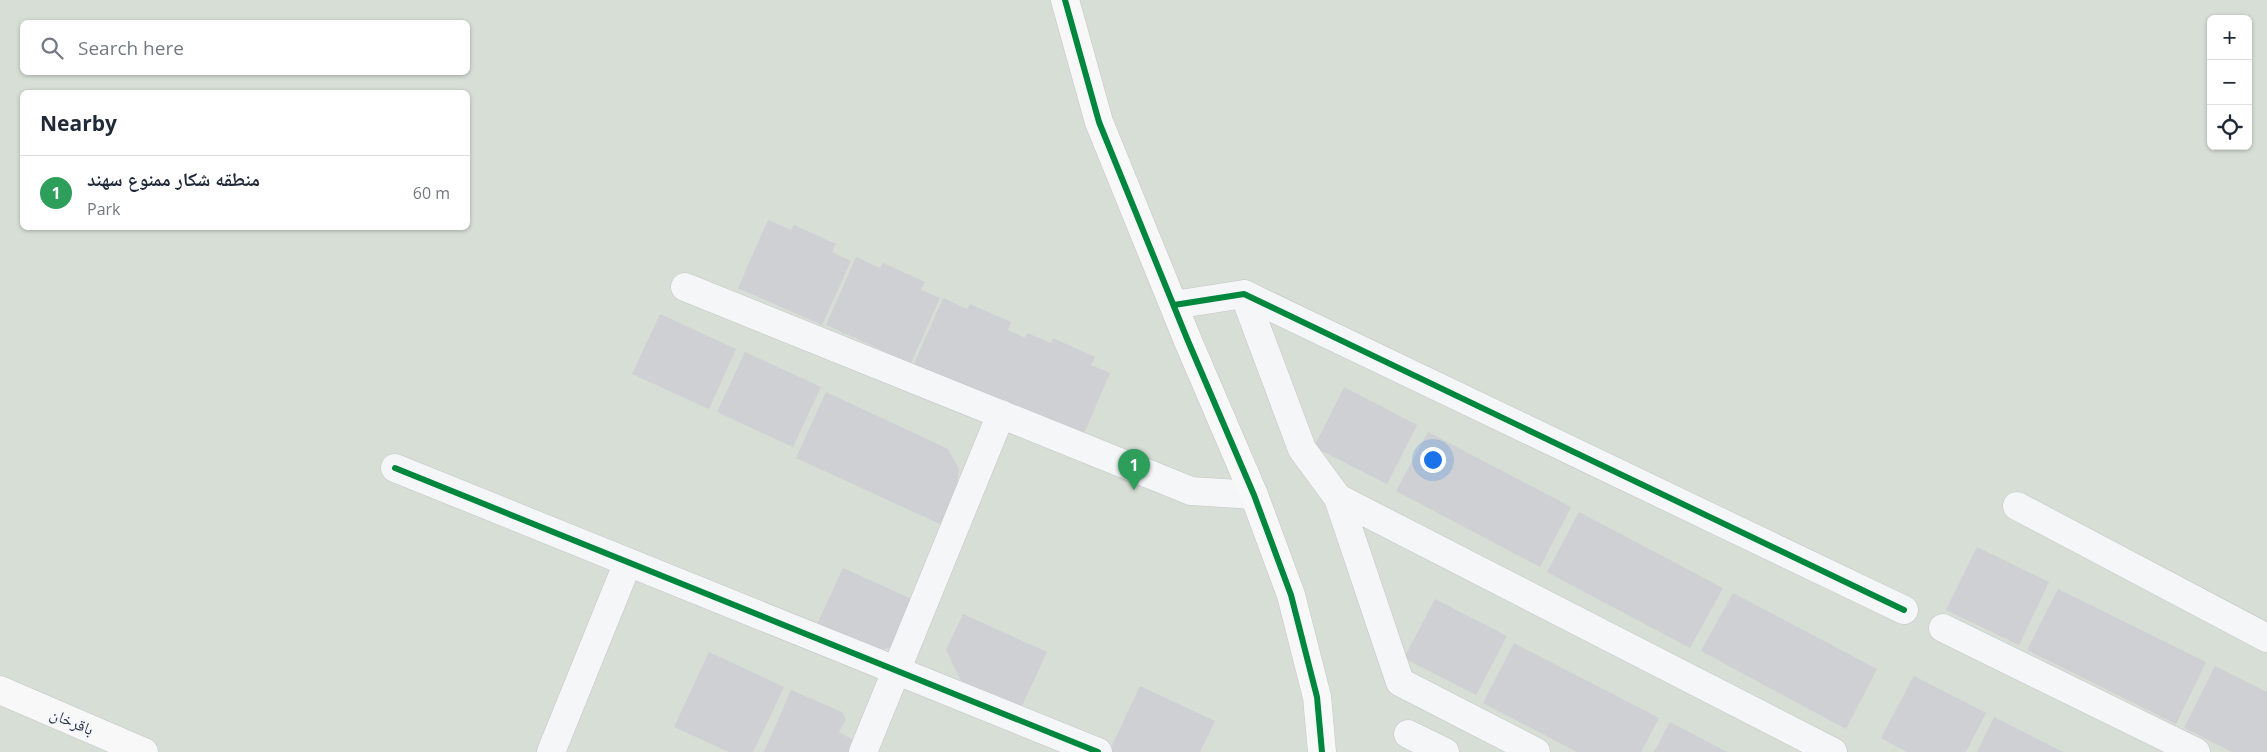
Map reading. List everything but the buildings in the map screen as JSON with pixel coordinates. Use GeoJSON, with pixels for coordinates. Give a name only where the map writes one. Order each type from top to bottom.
{"type":"FeatureCollection","features":[{"type":"Feature","properties":{"kind":"street"},"geometry":{"type":"LineString","coordinates":[[1066,0],[1099,122],[1254,495],[1291,595],[1316,697],[1322,752]]}},
{"type":"Feature","properties":{"kind":"street"},"geometry":{"type":"LineString","coordinates":[[685,287],[1190,491],[1254,495]]}},
{"type":"Feature","properties":{"kind":"street"},"geometry":{"type":"LineString","coordinates":[[1174,306],[1244,294],[1904,610]]}},
{"type":"Feature","properties":{"kind":"street"},"geometry":{"type":"LineString","coordinates":[[1244,294],[1302,449],[1338,498],[1400,682],[1536,752]]}},
{"type":"Feature","properties":{"kind":"street"},"geometry":{"type":"LineString","coordinates":[[863,752],[1001,414]]}},
{"type":"Feature","properties":{"kind":"street"},"geometry":{"type":"LineString","coordinates":[[395,468],[1098,752]]}},
{"type":"Feature","properties":{"kind":"street"},"geometry":{"type":"LineString","coordinates":[[1338,498],[1833,752]]}},
{"type":"Feature","properties":{"kind":"street"},"geometry":{"type":"LineString","coordinates":[[2017,506],[2267,638]]}},
{"type":"Feature","properties":{"kind":"street"},"geometry":{"type":"LineString","coordinates":[[551,752],[628,562]]}},
{"type":"Feature","properties":{"kind":"street"},"geometry":{"type":"LineString","coordinates":[[1943,628],[2196,752]]}},
{"type":"Feature","properties":{"kind":"street","name":"باقرخان"},"geometry":{"type":"LineString","coordinates":[[0,690],[144,752]]}},
{"type":"Feature","properties":{"kind":"street"},"geometry":{"type":"LineString","coordinates":[[1410,752],[1408,734],[1445,752]]}},
{"type":"Feature","properties":{"kind":"shaded area"},"geometry":{"type":"Polygon","coordinates":[[[0,0],[2267,0],[2267,752],[0,752],[0,0]]]}},
{"type":"Feature","properties":{"kind":"cycle path"},"geometry":{"type":"LineString","coordinates":[[1065,0],[1099,122],[1188,341],[1254,495],[1291,595],[1317,697],[1322,752]]}},
{"type":"Feature","properties":{"kind":"cycle path"},"geometry":{"type":"LineString","coordinates":[[1174,305],[1244,294],[1904,610]]}},
{"type":"Feature","properties":{"kind":"cycle path"},"geometry":{"type":"LineString","coordinates":[[395,468],[1098,752]]}},
{"type":"Feature","properties":{"kind":"place","name":"منطقه شکار ممنوع سهند"},"geometry":{"type":"Point","coordinates":[1134,490]}}]}
